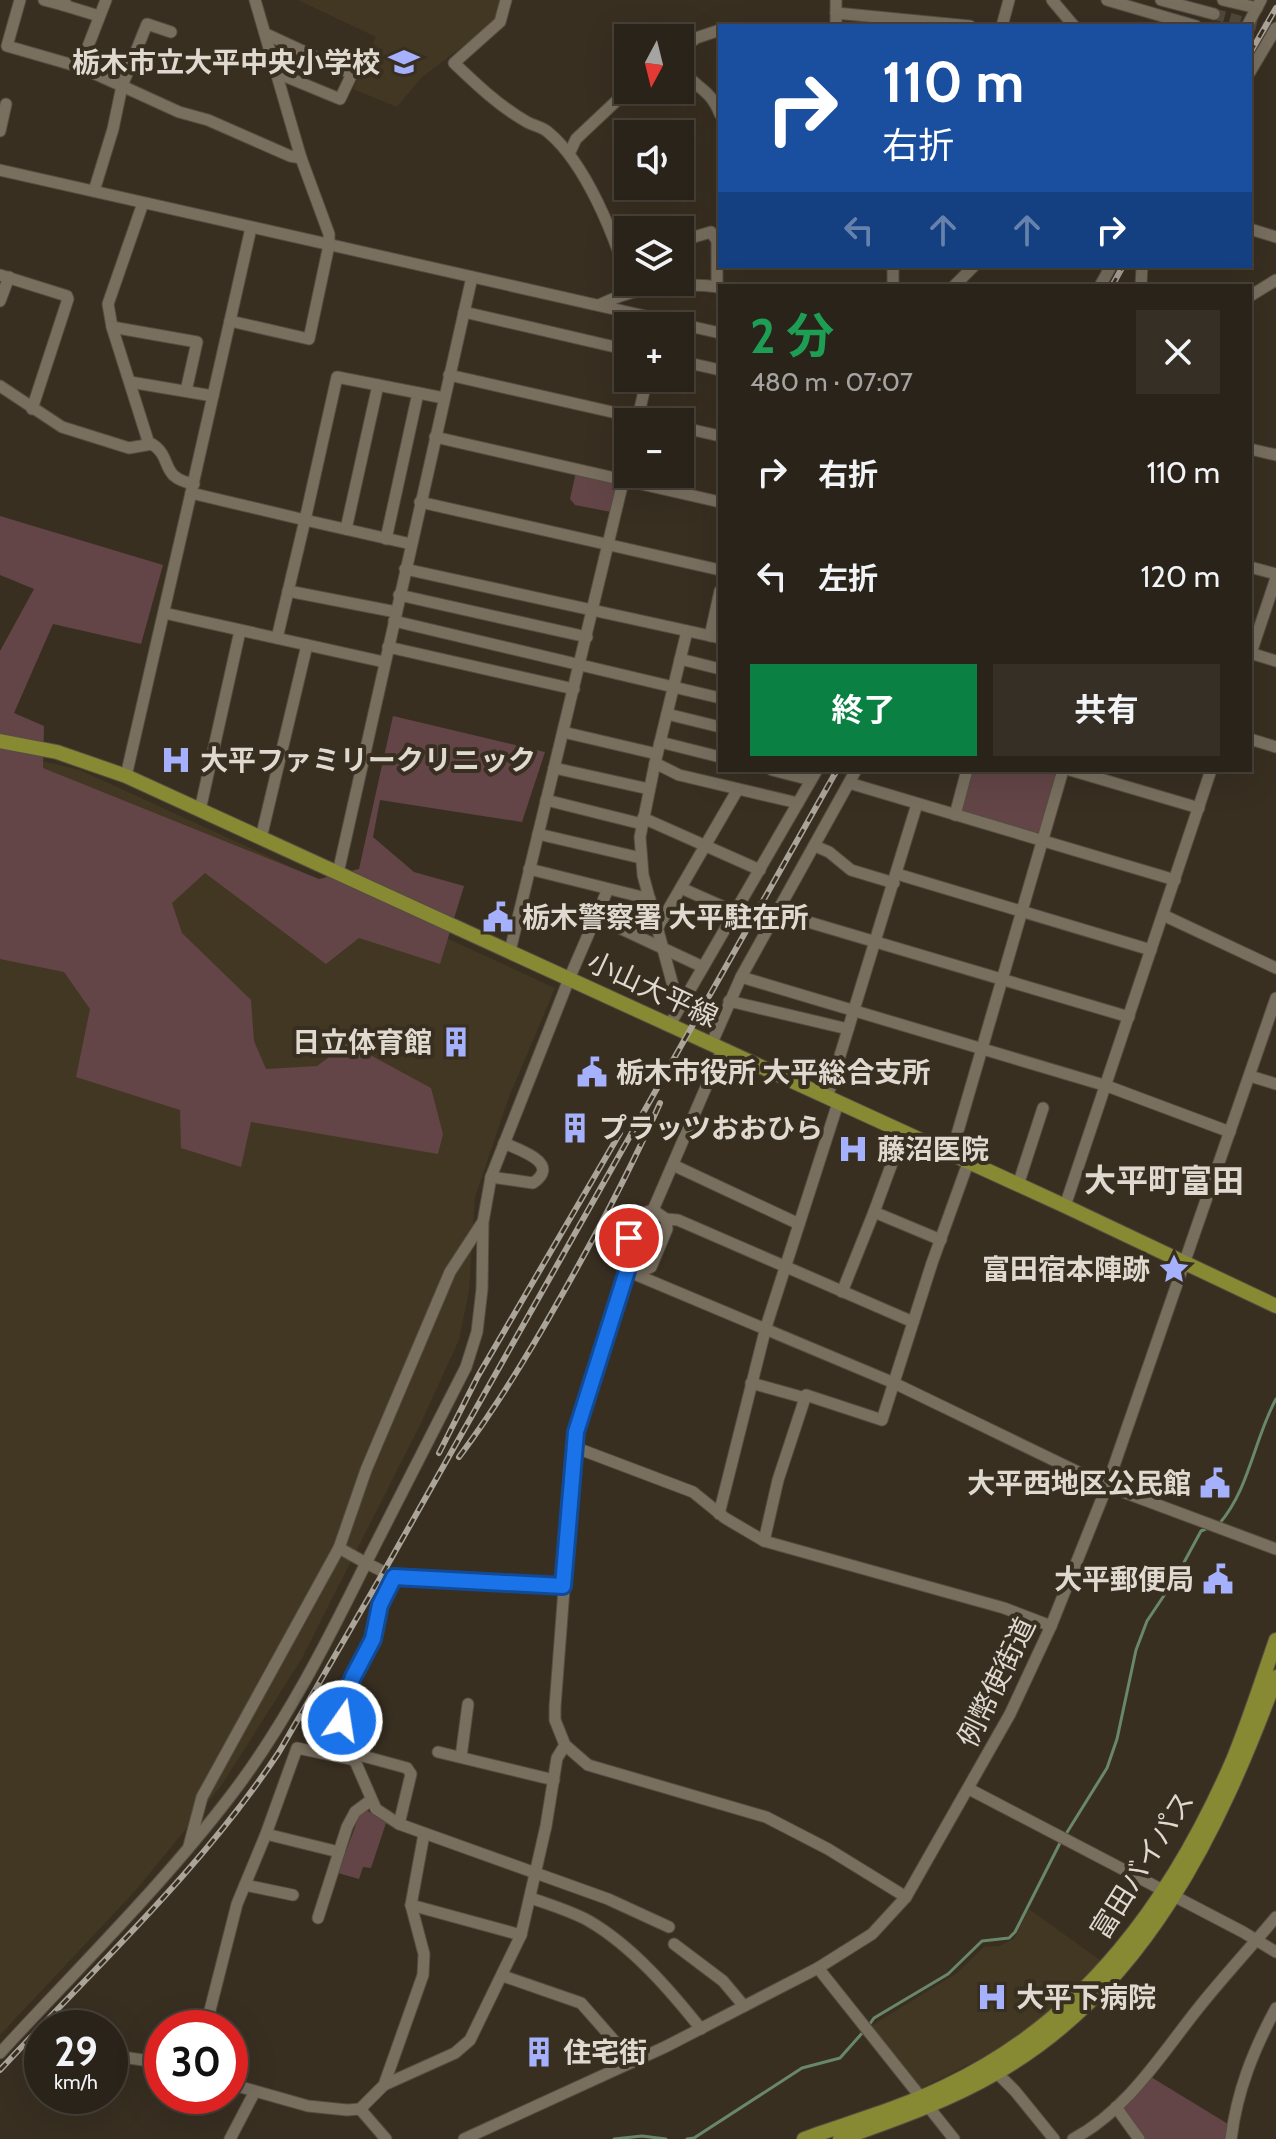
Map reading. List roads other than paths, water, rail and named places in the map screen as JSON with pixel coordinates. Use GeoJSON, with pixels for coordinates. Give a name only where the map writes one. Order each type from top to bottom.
{"type":"FeatureCollection","features":[{"type":"Feature","properties":{"kind":"main road","name":"小山大平線"},"geometry":{"type":"LineString","coordinates":[[0,741],[57,752],[126,776],[1065,1206],[1276,1306]]}},
{"type":"Feature","properties":{"kind":"main road","name":"富田バイパス"},"geometry":{"type":"LineString","coordinates":[[804,2139],[924,2102],[988,2064],[1045,2024],[1114,1960],[1169,1894],[1234,1758],[1276,1640]]}},
{"type":"Feature","properties":{"kind":"main road","name":"富田バイパス"},"geometry":{"type":"LineString","coordinates":[[840,2139],[997,2073],[1052,2036],[1108,1983],[1131,1958],[1209,1835],[1241,1768],[1276,1677]]}},
{"type":"Feature","properties":{"kind":"street"},"geometry":{"type":"LineString","coordinates":[[20,0],[7,46],[80,67],[179,112],[208,120],[301,158]]}},
{"type":"Feature","properties":{"kind":"street"},"geometry":{"type":"LineString","coordinates":[[44,0],[64,2],[99,16]]}},
{"type":"Feature","properties":{"kind":"street"},"geometry":{"type":"LineString","coordinates":[[80,67],[106,0]]}},
{"type":"Feature","properties":{"kind":"street"},"geometry":{"type":"LineString","coordinates":[[230,321],[309,339],[329,245],[326,224],[301,158],[255,0]]}},
{"type":"Feature","properties":{"kind":"street"},"geometry":{"type":"LineString","coordinates":[[506,0],[500,22],[454,63],[482,90],[526,122],[547,131],[569,154],[595,195],[614,245]]}},
{"type":"Feature","properties":{"kind":"street"},"geometry":{"type":"LineString","coordinates":[[836,0],[836,20],[925,24]]}},
{"type":"Feature","properties":{"kind":"street"},"geometry":{"type":"LineString","coordinates":[[1003,24],[1009,0]]}},
{"type":"Feature","properties":{"kind":"street"},"geometry":{"type":"LineString","coordinates":[[1052,0],[1072,24]]}},
{"type":"Feature","properties":{"kind":"street"},"geometry":{"type":"LineString","coordinates":[[1107,0],[1189,24]]}},
{"type":"Feature","properties":{"kind":"street"},"geometry":{"type":"LineString","coordinates":[[1161,0],[1214,14]]}},
{"type":"Feature","properties":{"kind":"street"},"geometry":{"type":"LineString","coordinates":[[1223,0],[1259,4],[1248,24]]}},
{"type":"Feature","properties":{"kind":"street"},"geometry":{"type":"LineString","coordinates":[[94,191],[122,86],[147,24],[171,32]]}},
{"type":"Feature","properties":{"kind":"street"},"geometry":{"type":"LineString","coordinates":[[1252,70],[1270,48],[1276,28]]}},
{"type":"Feature","properties":{"kind":"street"},"geometry":{"type":"LineString","coordinates":[[694,40],[718,31]]}},
{"type":"Feature","properties":{"kind":"street"},"geometry":{"type":"LineString","coordinates":[[266,34],[352,74],[340,99],[277,73]]}},
{"type":"Feature","properties":{"kind":"street"},"geometry":{"type":"LineString","coordinates":[[694,84],[714,98],[718,109]]}},
{"type":"Feature","properties":{"kind":"street"},"geometry":{"type":"LineString","coordinates":[[569,154],[576,139],[614,103]]}},
{"type":"Feature","properties":{"kind":"street"},"geometry":{"type":"LineString","coordinates":[[0,131],[6,104]]}},
{"type":"Feature","properties":{"kind":"street"},"geometry":{"type":"LineString","coordinates":[[0,170],[624,312]]}},
{"type":"Feature","properties":{"kind":"street"},"geometry":{"type":"LineString","coordinates":[[143,203],[108,304],[112,327],[149,444]]}},
{"type":"Feature","properties":{"kind":"street"},"geometry":{"type":"LineString","coordinates":[[126,776],[251,228]]}},
{"type":"Feature","properties":{"kind":"street"},"geometry":{"type":"LineString","coordinates":[[1252,230],[1276,237]]}},
{"type":"Feature","properties":{"kind":"street"},"geometry":{"type":"LineString","coordinates":[[694,237],[711,232],[718,240]]}},
{"type":"Feature","properties":{"kind":"street"},"geometry":{"type":"LineString","coordinates":[[956,284],[972,268]]}},
{"type":"Feature","properties":{"kind":"street"},"geometry":{"type":"LineString","coordinates":[[0,301],[5,276],[67,296],[68,299],[32,409]]}},
{"type":"Feature","properties":{"kind":"street"},"geometry":{"type":"LineString","coordinates":[[338,873],[472,277]]}},
{"type":"Feature","properties":{"kind":"street"},"geometry":{"type":"LineString","coordinates":[[1252,295],[1276,280]]}},
{"type":"Feature","properties":{"kind":"street"},"geometry":{"type":"LineString","coordinates":[[694,286],[718,287]]}},
{"type":"Feature","properties":{"kind":"street"},"geometry":{"type":"LineString","coordinates":[[598,305],[614,294]]}},
{"type":"Feature","properties":{"kind":"street"},"geometry":{"type":"LineString","coordinates":[[464,312],[614,347]]}},
{"type":"Feature","properties":{"kind":"street"},"geometry":{"type":"LineString","coordinates":[[112,327],[197,342],[186,391]]}},
{"type":"Feature","properties":{"kind":"street"},"geometry":{"type":"LineString","coordinates":[[694,328],[718,333]]}},
{"type":"Feature","properties":{"kind":"street"},"geometry":{"type":"LineString","coordinates":[[694,364],[718,370]]}},
{"type":"Feature","properties":{"kind":"street"},"geometry":{"type":"LineString","coordinates":[[449,375],[614,414]]}},
{"type":"Feature","properties":{"kind":"street"},"geometry":{"type":"LineString","coordinates":[[277,638],[337,377],[444,398]]}},
{"type":"Feature","properties":{"kind":"street"},"geometry":{"type":"LineString","coordinates":[[130,382],[213,396]]}},
{"type":"Feature","properties":{"kind":"street"},"geometry":{"type":"LineString","coordinates":[[346,529],[378,385]]}},
{"type":"Feature","properties":{"kind":"street"},"geometry":{"type":"LineString","coordinates":[[0,386],[62,427],[129,448],[149,444],[159,448],[169,472],[193,488],[305,520],[411,544]]}},
{"type":"Feature","properties":{"kind":"street"},"geometry":{"type":"LineString","coordinates":[[386,539],[418,393]]}},
{"type":"Feature","properties":{"kind":"street"},"geometry":{"type":"LineString","coordinates":[[694,430],[718,436]]}},
{"type":"Feature","properties":{"kind":"street"},"geometry":{"type":"LineString","coordinates":[[435,437],[614,478]]}},
{"type":"Feature","properties":{"kind":"street"},"geometry":{"type":"LineString","coordinates":[[1252,449],[1276,455]]}},
{"type":"Feature","properties":{"kind":"street"},"geometry":{"type":"LineString","coordinates":[[510,951],[622,488]]}},
{"type":"Feature","properties":{"kind":"street"},"geometry":{"type":"LineString","coordinates":[[659,488],[718,502]]}},
{"type":"Feature","properties":{"kind":"street"},"geometry":{"type":"LineString","coordinates":[[420,502],[718,570]]}},
{"type":"Feature","properties":{"kind":"street"},"geometry":{"type":"LineString","coordinates":[[1252,568],[1276,576],[1252,648]]}},
{"type":"Feature","properties":{"kind":"street"},"geometry":{"type":"LineString","coordinates":[[405,569],[715,637],[718,609]]}},
{"type":"Feature","properties":{"kind":"street"},"geometry":{"type":"LineString","coordinates":[[288,591],[718,697]]}},
{"type":"Feature","properties":{"kind":"street"},"geometry":{"type":"LineString","coordinates":[[399,595],[587,637]]}},
{"type":"Feature","properties":{"kind":"street"},"geometry":{"type":"LineString","coordinates":[[164,613],[384,662]]}},
{"type":"Feature","properties":{"kind":"street"},"geometry":{"type":"LineString","coordinates":[[200,810],[240,631]]}},
{"type":"Feature","properties":{"kind":"street"},"geometry":{"type":"LineString","coordinates":[[679,1008],[641,858],[649,789],[687,631]]}},
{"type":"Feature","properties":{"kind":"street"},"geometry":{"type":"LineString","coordinates":[[261,838],[307,645]]}},
{"type":"Feature","properties":{"kind":"street"},"geometry":{"type":"LineString","coordinates":[[388,647],[574,689]]}},
{"type":"Feature","properties":{"kind":"street"},"geometry":{"type":"LineString","coordinates":[[1252,655],[1276,661]]}},
{"type":"Feature","properties":{"kind":"street"},"geometry":{"type":"LineString","coordinates":[[680,659],[718,668]]}},
{"type":"Feature","properties":{"kind":"street"},"geometry":{"type":"LineString","coordinates":[[667,714],[718,727]]}},
{"type":"Feature","properties":{"kind":"street"},"geometry":{"type":"LineString","coordinates":[[563,732],[657,753],[718,757]]}},
{"type":"Feature","properties":{"kind":"street"},"geometry":{"type":"LineString","coordinates":[[1252,740],[1276,747]]}},
{"type":"Feature","properties":{"kind":"street"},"geometry":{"type":"LineString","coordinates":[[657,753],[679,775],[798,803]]}},
{"type":"Feature","properties":{"kind":"street"},"geometry":{"type":"LineString","coordinates":[[554,768],[649,789]]}},
{"type":"Feature","properties":{"kind":"street"},"geometry":{"type":"LineString","coordinates":[[669,1026],[814,775],[789,772]]}},
{"type":"Feature","properties":{"kind":"street"},"geometry":{"type":"LineString","coordinates":[[855,772],[729,1001],[716,1048],[673,1165],[653,1210],[641,1214],[622,1254],[623,1265],[631,1273],[894,1383],[1107,1486],[1276,1549]]}},
{"type":"Feature","properties":{"kind":"street"},"geometry":{"type":"LineString","coordinates":[[955,815],[966,772]]}},
{"type":"Feature","properties":{"kind":"street"},"geometry":{"type":"LineString","coordinates":[[951,1155],[1062,772]]}},
{"type":"Feature","properties":{"kind":"street"},"geometry":{"type":"LineString","coordinates":[[1077,772],[1199,808]]}},
{"type":"Feature","properties":{"kind":"street"},"geometry":{"type":"LineString","coordinates":[[1065,1206],[1210,772]]}},
{"type":"Feature","properties":{"kind":"street"},"geometry":{"type":"LineString","coordinates":[[849,783],[1175,880]]}},
{"type":"Feature","properties":{"kind":"street"},"geometry":{"type":"LineString","coordinates":[[658,927],[738,789]]}},
{"type":"Feature","properties":{"kind":"street"},"geometry":{"type":"LineString","coordinates":[[546,800],[643,821],[707,845],[760,870]]}},
{"type":"Feature","properties":{"kind":"street"},"geometry":{"type":"LineString","coordinates":[[719,1514],[766,1327],[799,1224],[832,1101],[853,1010],[917,804]]}},
{"type":"Feature","properties":{"kind":"street"},"geometry":{"type":"LineString","coordinates":[[538,834],[641,858]]}},
{"type":"Feature","properties":{"kind":"street"},"geometry":{"type":"LineString","coordinates":[[815,846],[829,852],[851,870],[896,878],[1023,911],[1151,950]]}},
{"type":"Feature","properties":{"kind":"street"},"geometry":{"type":"LineString","coordinates":[[529,869],[650,899]]}},
{"type":"Feature","properties":{"kind":"street"},"geometry":{"type":"LineString","coordinates":[[681,888],[735,912]]}},
{"type":"Feature","properties":{"kind":"street"},"geometry":{"type":"LineString","coordinates":[[0,2053],[233,1794],[279,1726],[329,1638],[466,1367],[477,1332],[482,1289],[483,1222],[491,1177],[608,889]]}},
{"type":"Feature","properties":{"kind":"street"},"geometry":{"type":"LineString","coordinates":[[778,913],[1129,1017]]}},
{"type":"Feature","properties":{"kind":"street"},"geometry":{"type":"LineString","coordinates":[[1163,915],[1276,968]]}},
{"type":"Feature","properties":{"kind":"street"},"geometry":{"type":"LineString","coordinates":[[596,917],[703,967]]}},
{"type":"Feature","properties":{"kind":"street"},"geometry":{"type":"LineString","coordinates":[[741,977],[1107,1086],[1230,1132]]}},
{"type":"Feature","properties":{"kind":"street","name":"例幣使街道"},"geometry":{"type":"LineString","coordinates":[[464,2139],[633,2062],[818,1968],[872,1934],[906,1897],[1010,1714],[1051,1626],[1107,1486],[1276,998]]}},
{"type":"Feature","properties":{"kind":"street"},"geometry":{"type":"LineString","coordinates":[[729,1001],[848,1029]]}},
{"type":"Feature","properties":{"kind":"street"},"geometry":{"type":"LineString","coordinates":[[1250,1076],[1276,1084]]}},
{"type":"Feature","properties":{"kind":"street"},"geometry":{"type":"LineString","coordinates":[[1018,1185],[1043,1108]]}},
{"type":"Feature","properties":{"kind":"street"},"geometry":{"type":"LineString","coordinates":[[491,1177],[533,1183],[542,1171],[540,1162],[533,1156],[504,1143]]}},
{"type":"Feature","properties":{"kind":"street"},"geometry":{"type":"LineString","coordinates":[[842,1292],[895,1155]]}},
{"type":"Feature","properties":{"kind":"street"},"geometry":{"type":"LineString","coordinates":[[764,1541],[778,1480],[806,1395],[882,1420],[968,1163]]}},
{"type":"Feature","properties":{"kind":"street"},"geometry":{"type":"LineString","coordinates":[[673,1165],[799,1224]]}},
{"type":"Feature","properties":{"kind":"street"},"geometry":{"type":"LineString","coordinates":[[653,1210],[666,1219],[678,1220],[913,1322]]}},
{"type":"Feature","properties":{"kind":"street"},"geometry":{"type":"LineString","coordinates":[[874,1212],[941,1240]]}},
{"type":"Feature","properties":{"kind":"street"},"geometry":{"type":"LineString","coordinates":[[655,1282],[651,1267],[667,1229],[666,1219]]}},
{"type":"Feature","properties":{"kind":"street"},"geometry":{"type":"LineString","coordinates":[[189,1846],[202,1797],[339,1548],[366,1470],[450,1272],[483,1222]]}},
{"type":"Feature","properties":{"kind":"street"},"geometry":{"type":"LineString","coordinates":[[631,1273],[651,1267]]}},
{"type":"Feature","properties":{"kind":"street"},"geometry":{"type":"LineString","coordinates":[[631,1273],[576,1432],[555,1720],[565,1745],[575,1756],[598,1770],[766,1817],[906,1897]]}},
{"type":"Feature","properties":{"kind":"street"},"geometry":{"type":"LineString","coordinates":[[751,1383],[805,1398]]}},
{"type":"Feature","properties":{"kind":"street"},"geometry":{"type":"LineString","coordinates":[[574,1447],[693,1492],[719,1514],[764,1541],[1004,1608],[1051,1626]]}},
{"type":"Feature","properties":{"kind":"street"},"geometry":{"type":"LineString","coordinates":[[339,1548],[394,1577],[563,1586]]}},
{"type":"Feature","properties":{"kind":"street"},"geometry":{"type":"LineString","coordinates":[[394,1577],[380,1605],[373,1639],[341,1707],[345,1738],[371,1800],[384,1816],[399,1824],[608,1899],[669,1927]]}},
{"type":"Feature","properties":{"kind":"street"},"geometry":{"type":"LineString","coordinates":[[461,1757],[468,1704]]}},
{"type":"Feature","properties":{"kind":"street"},"geometry":{"type":"LineString","coordinates":[[248,2091],[308,2106],[360,2109],[384,2085],[455,2053],[470,2040],[521,1935],[546,1826],[557,1758],[565,1745]]}},
{"type":"Feature","properties":{"kind":"street"},"geometry":{"type":"LineString","coordinates":[[210,2010],[237,1904],[297,1748],[407,1768],[411,1774],[399,1824]]}},
{"type":"Feature","properties":{"kind":"street"},"geometry":{"type":"LineString","coordinates":[[438,1752],[554,1780]]}},
{"type":"Feature","properties":{"kind":"street"},"geometry":{"type":"LineString","coordinates":[[969,1789],[1276,1952]]}},
{"type":"Feature","properties":{"kind":"street"},"geometry":{"type":"LineString","coordinates":[[318,1918],[355,1812],[371,1800]]}},
{"type":"Feature","properties":{"kind":"street"},"geometry":{"type":"LineString","coordinates":[[266,1834],[339,1852]]}},
{"type":"Feature","properties":{"kind":"street"},"geometry":{"type":"LineString","coordinates":[[384,2085],[423,1975],[424,1954],[411,1905],[424,1834]]}},
{"type":"Feature","properties":{"kind":"street"},"geometry":{"type":"LineString","coordinates":[[245,1885],[293,1895]]}},
{"type":"Feature","properties":{"kind":"street"},"geometry":{"type":"LineString","coordinates":[[531,1898],[588,1921],[603,1931],[629,1952],[701,2029]]}},
{"type":"Feature","properties":{"kind":"street"},"geometry":{"type":"LineString","coordinates":[[411,1905],[521,1935]]}},
{"type":"Feature","properties":{"kind":"street"},"geometry":{"type":"LineString","coordinates":[[1073,2139],[1116,2107],[1154,2066],[1276,1917]]}},
{"type":"Feature","properties":{"kind":"street"},"geometry":{"type":"LineString","coordinates":[[674,1944],[723,1981],[744,2006]]}},
{"type":"Feature","properties":{"kind":"street"},"geometry":{"type":"LineString","coordinates":[[818,1968],[954,2139]]}},
{"type":"Feature","properties":{"kind":"street"},"geometry":{"type":"LineString","coordinates":[[503,1976],[581,2003],[633,2062]]}},
{"type":"Feature","properties":{"kind":"street"},"geometry":{"type":"LineString","coordinates":[[1231,2139],[1235,2108],[1247,2069],[1255,2046],[1276,2008]]}},
{"type":"Feature","properties":{"kind":"street"},"geometry":{"type":"LineString","coordinates":[[997,2073],[1054,2139]]}},
{"type":"Feature","properties":{"kind":"street"},"geometry":{"type":"LineString","coordinates":[[230,2139],[254,2093]]}},
{"type":"Feature","properties":{"kind":"street"},"geometry":{"type":"LineString","coordinates":[[1116,2107],[1139,2139]]}},
{"type":"Feature","properties":{"kind":"street"},"geometry":{"type":"LineString","coordinates":[[360,2109],[386,2139]]}},
{"type":"Feature","properties":{"kind":"waterway"},"geometry":{"type":"LineString","coordinates":[[1219,1524],[1238,1495],[1276,1399]]}},
{"type":"Feature","properties":{"kind":"waterway"},"geometry":{"type":"LineString","coordinates":[[1066,1834],[1107,1768],[1117,1739],[1136,1650],[1147,1621],[1175,1579],[1201,1531],[1208,1528]]}},
{"type":"Feature","properties":{"kind":"waterway"},"geometry":{"type":"LineString","coordinates":[[869,2025],[874,2018],[948,1974],[982,1941],[1009,1938],[1015,1932],[1061,1841]]}},
{"type":"Feature","properties":{"kind":"waterway"},"geometry":{"type":"LineString","coordinates":[[687,2139],[694,2138],[802,2068],[840,2058],[864,2031]]}},
{"type":"Feature","properties":{"kind":"waterway"},"geometry":{"type":"LineString","coordinates":[[614,2139],[642,2136],[666,2139]]}},
{"type":"Feature","properties":{"kind":"tunnel"},"geometry":{"type":"LineString","coordinates":[[1214,14],[1250,24]]}},
{"type":"Feature","properties":{"kind":"tunnel"},"geometry":{"type":"LineString","coordinates":[[1252,24],[1276,31]]}},
{"type":"Feature","properties":{"kind":"railway"},"geometry":{"type":"LineString","coordinates":[[1252,50],[1276,8]]}},
{"type":"Feature","properties":{"kind":"railway"},"geometry":{"type":"LineString","coordinates":[[1113,284],[1122,268]]}},
{"type":"Feature","properties":{"kind":"railway"},"geometry":{"type":"LineString","coordinates":[[0,2070],[146,1917],[216,1837],[279,1752],[836,772]]}},
{"type":"Feature","properties":{"kind":"railway"},"geometry":{"type":"LineString","coordinates":[[459,1457],[501,1397],[551,1314],[614,1200],[660,1103]]}},
{"type":"Feature","properties":{"kind":"railway"},"geometry":{"type":"LineString","coordinates":[[439,1453],[478,1376],[620,1133]]}},
{"type":"Feature","properties":{"kind":"place","name":"栃木市立大平中央小学校"},"geometry":{"type":"Point","coordinates":[404,62]}},
{"type":"Feature","properties":{"kind":"place","name":"大平ファミリークリニック"},"geometry":{"type":"Point","coordinates":[176,760]}},
{"type":"Feature","properties":{"kind":"place","name":"栃木警察署 大平駐在所"},"geometry":{"type":"Point","coordinates":[498,917]}},
{"type":"Feature","properties":{"kind":"place","name":"日立体育館"},"geometry":{"type":"Point","coordinates":[456,1042]}},
{"type":"Feature","properties":{"kind":"place","name":"栃木市役所 大平総合支所"},"geometry":{"type":"Point","coordinates":[592,1072]}},
{"type":"Feature","properties":{"kind":"place","name":"プラッツおおひら"},"geometry":{"type":"Point","coordinates":[575,1128]}},
{"type":"Feature","properties":{"kind":"place","name":"藤沼医院"},"geometry":{"type":"Point","coordinates":[853,1149]}},
{"type":"Feature","properties":{"kind":"place","name":"富田宿本陣跡"},"geometry":{"type":"Point","coordinates":[1174,1269]}},
{"type":"Feature","properties":{"kind":"place","name":"大平西地区公民館"},"geometry":{"type":"Point","coordinates":[1215,1483]}},
{"type":"Feature","properties":{"kind":"place","name":"大平郵便局"},"geometry":{"type":"Point","coordinates":[1218,1579]}},
{"type":"Feature","properties":{"kind":"place","name":"大平下病院"},"geometry":{"type":"Point","coordinates":[992,1997]}},
{"type":"Feature","properties":{"kind":"place","name":"住宅街"},"geometry":{"type":"Point","coordinates":[539,2052]}},
{"type":"Feature","properties":{"kind":"district","name":"大平町富田"},"geometry":{"type":"Point","coordinates":[1164,1181]}}]}
